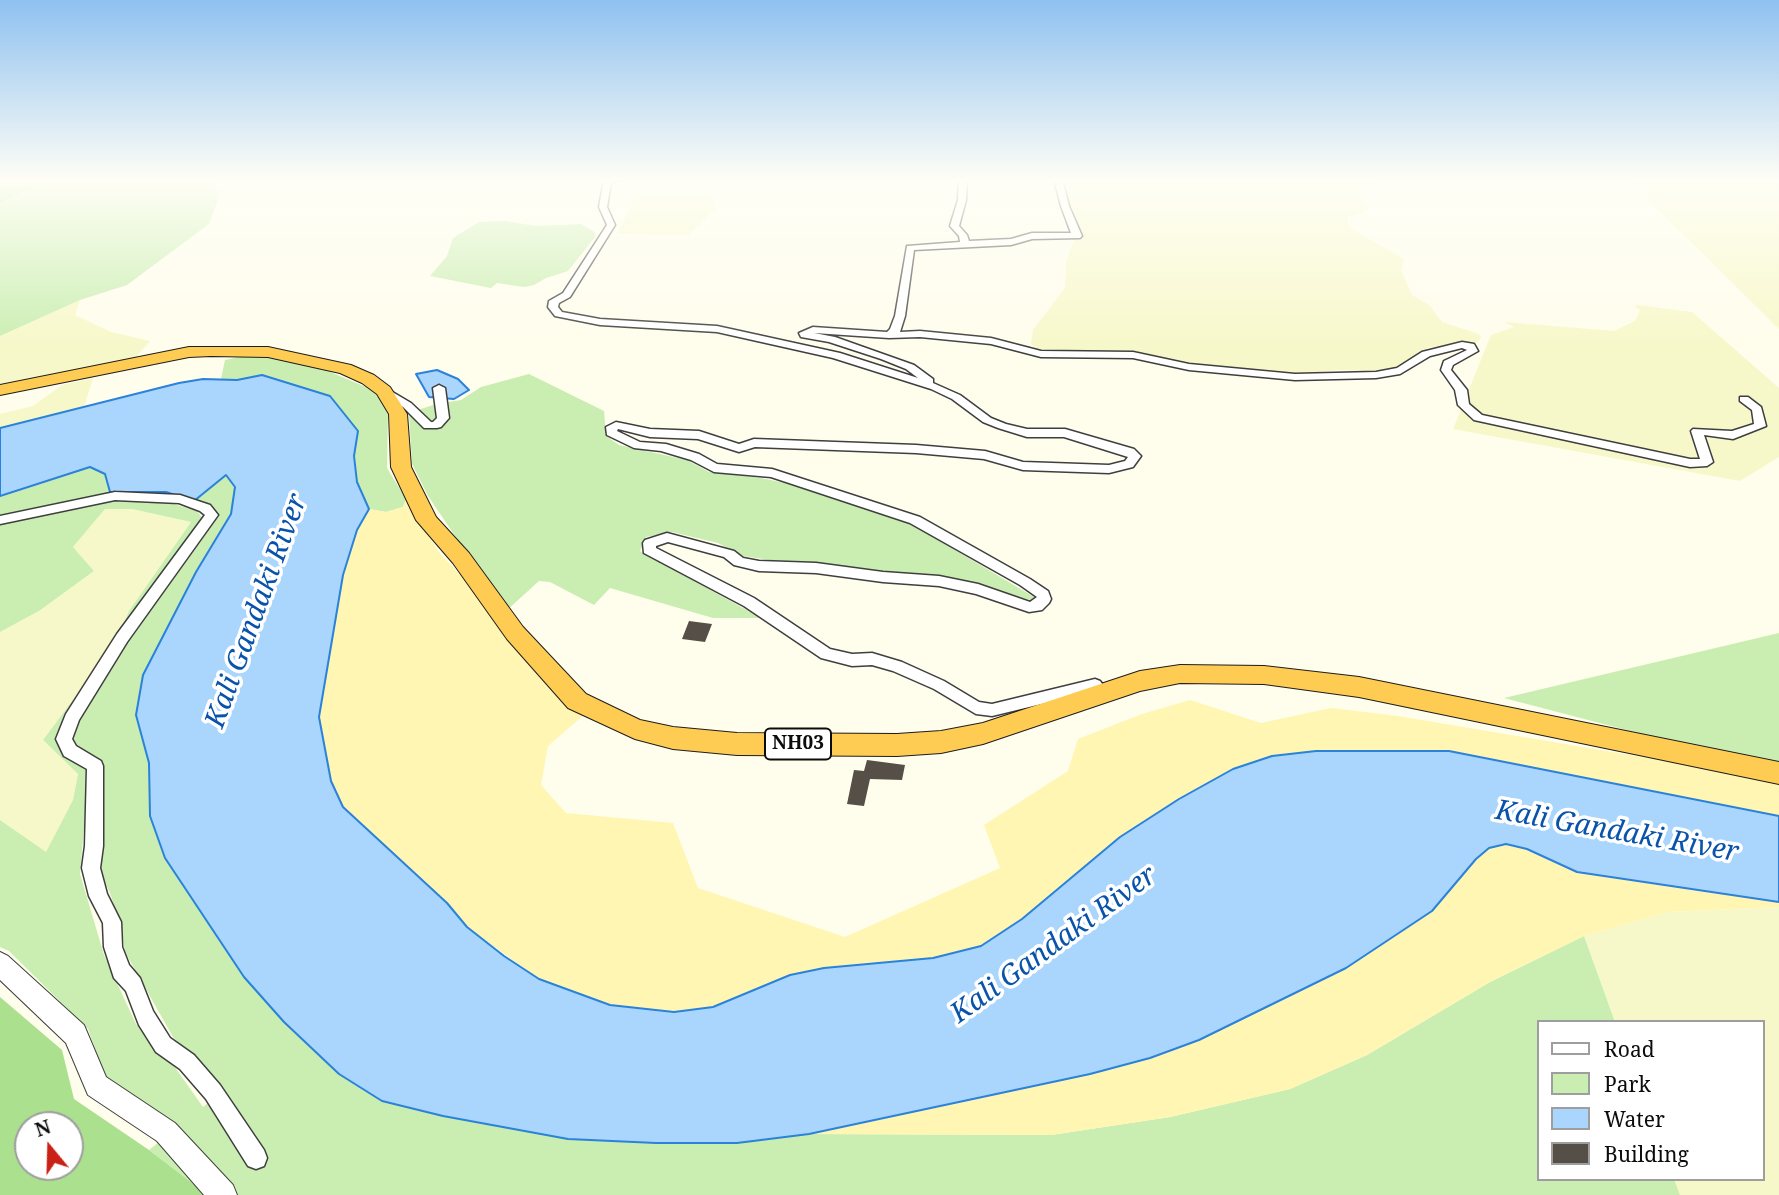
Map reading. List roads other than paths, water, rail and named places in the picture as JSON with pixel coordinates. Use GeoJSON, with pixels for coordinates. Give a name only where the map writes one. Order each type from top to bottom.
{"type":"FeatureCollection","features":[{"type":"Feature","properties":{"kind":"highway"},"geometry":{"type":"LineString","coordinates":[[0,390],[189,352],[211,351],[268,352],[308,360],[345,369],[368,379],[384,391]]}},
{"type":"Feature","properties":{"kind":"highway","name":"NH03"},"geometry":{"type":"LineString","coordinates":[[384,391],[398,414],[401,467],[426,520],[461,558],[514,633],[577,702],[635,729],[695,742],[737,744],[897,745],[941,742],[983,733],[1100,692],[1140,681],[1180,674],[1264,675],[1359,687],[1779,773]]}},
{"type":"Feature","properties":{"kind":"street"},"geometry":{"type":"LineString","coordinates":[[605,235],[567,295],[554,302],[553,307],[559,314],[600,322],[717,329],[836,355],[935,387],[956,397],[987,420],[1002,426],[1027,433],[1065,433],[1130,452],[1135,456],[1133,461],[1122,467],[1109,469],[1023,466],[985,455],[906,449],[754,443],[739,447],[699,435],[650,433],[620,424],[612,427],[611,433],[638,445],[662,447],[695,457],[714,468],[772,474],[915,520],[1043,595],[1042,603],[1029,607],[978,589],[939,580],[883,577],[816,568],[759,566],[739,562],[729,554],[667,537],[650,543],[649,550],[687,567],[749,603],[826,654],[852,660],[872,659],[897,666],[939,685],[975,708],[992,710],[1095,685],[1100,692]]}},
{"type":"Feature","properties":{"kind":"street"},"geometry":{"type":"LineString","coordinates":[[963,235],[965,244]]}},
{"type":"Feature","properties":{"kind":"street"},"geometry":{"type":"LineString","coordinates":[[889,335],[895,331],[901,316],[910,248],[1011,242],[1032,236],[1077,235]]}},
{"type":"Feature","properties":{"kind":"street"},"geometry":{"type":"LineString","coordinates":[[935,387],[911,367],[831,339],[804,333],[813,330],[889,335],[920,334],[991,341],[1041,354],[1133,355],[1189,368],[1295,377],[1392,372],[1405,368],[1426,354],[1462,345],[1470,346],[1473,351],[1448,363],[1446,370],[1461,390],[1464,405],[1478,418],[1690,463],[1707,462],[1697,431],[1739,435],[1760,426],[1757,409],[1744,400]]}},
{"type":"Feature","properties":{"kind":"street"},"geometry":{"type":"LineString","coordinates":[[384,391],[396,401],[407,405],[428,426],[437,425],[443,418],[439,388]]}},
{"type":"Feature","properties":{"kind":"street"},"geometry":{"type":"LineString","coordinates":[[0,520],[115,496],[180,499],[205,508],[212,515],[206,527],[121,638],[72,718],[64,739],[70,751],[94,766],[94,846],[91,868],[98,896],[112,922],[115,935],[113,947],[121,971],[133,985],[146,1018],[163,1045],[187,1062],[213,1092],[256,1158]]}},
{"type":"Feature","properties":{"kind":"street"},"geometry":{"type":"LineString","coordinates":[[0,964],[75,1034],[97,1086],[166,1132],[223,1195]]}},
{"type":"Feature","properties":{"kind":"water"},"geometry":{"type":"Polygon","coordinates":[[[437,370],[458,379],[469,390],[454,399],[429,397],[416,374],[437,370]]]}},
{"type":"Feature","properties":{"kind":"water","name":"Kali Gandaki River"},"geometry":{"type":"Polygon","coordinates":[[[262,375],[330,396],[358,431],[354,456],[357,482],[369,509],[357,530],[343,575],[319,717],[331,781],[343,807],[447,903],[467,927],[504,956],[539,979],[610,1005],[674,1012],[713,1007],[790,975],[824,968],[933,958],[981,946],[1022,919],[1120,837],[1179,799],[1233,769],[1272,756],[1316,751],[1449,751],[1779,816],[1779,902],[1577,872],[1527,849],[1506,844],[1489,848],[1476,859],[1432,911],[1346,968],[1199,1040],[1150,1058],[1090,1074],[809,1134],[737,1143],[568,1139],[443,1116],[382,1101],[339,1074],[284,1022],[244,977],[165,858],[150,816],[149,763],[136,715],[143,675],[196,572],[231,514],[235,487],[226,475],[194,501],[166,492],[110,492],[105,474],[90,467],[0,496],[0,428],[179,383],[203,379],[237,380],[262,375]]]}}]}
